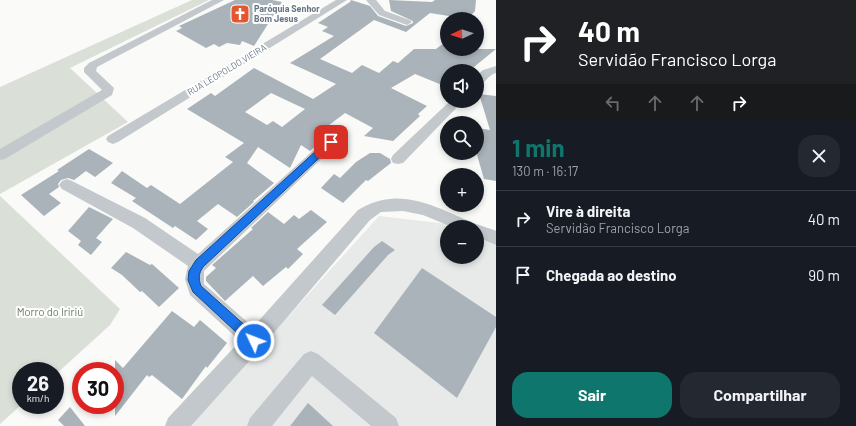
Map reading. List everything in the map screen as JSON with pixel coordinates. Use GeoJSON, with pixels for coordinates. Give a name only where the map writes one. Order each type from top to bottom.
{"type":"FeatureCollection","features":[{"type":"Feature","properties":{"kind":"street"},"geometry":{"type":"LineString","coordinates":[[0,155],[108,92],[108,88],[90,72],[90,68],[93,65],[219,0]]}},
{"type":"Feature","properties":{"kind":"street","name":"RUA LEOPOLDO VIEIRA"},"geometry":{"type":"LineString","coordinates":[[113,139],[342,0]]}},
{"type":"Feature","properties":{"kind":"street"},"geometry":{"type":"LineString","coordinates":[[372,0],[382,13],[407,22]]}},
{"type":"Feature","properties":{"kind":"street"},"geometry":{"type":"LineString","coordinates":[[484,75],[487,72],[496,69]]}},
{"type":"Feature","properties":{"kind":"street"},"geometry":{"type":"LineString","coordinates":[[398,159],[450,108]]}},
{"type":"Feature","properties":{"kind":"street"},"geometry":{"type":"LineString","coordinates":[[254,341],[197,289],[193,280],[194,271],[199,264],[331,142]]}},
{"type":"Feature","properties":{"kind":"street"},"geometry":{"type":"LineString","coordinates":[[67,185],[139,223],[199,264]]}},
{"type":"Feature","properties":{"kind":"street"},"geometry":{"type":"LineString","coordinates":[[176,426],[254,341],[364,215],[378,206],[394,204],[418,208],[452,220]]}},
{"type":"Feature","properties":{"kind":"street"},"geometry":{"type":"LineString","coordinates":[[484,233],[496,238]]}},
{"type":"Feature","properties":{"kind":"street"},"geometry":{"type":"LineString","coordinates":[[258,426],[311,361],[388,426]]}},
{"type":"Feature","properties":{"kind":"shaded area"},"geometry":{"type":"Polygon","coordinates":[[[379,216],[440,223],[440,264],[484,264],[484,228],[496,230],[496,426],[189,426],[379,216]]]}},
{"type":"Feature","properties":{"kind":"green space"},"geometry":{"type":"Polygon","coordinates":[[[192,0],[209,0],[70,68],[128,122],[0,194],[0,87],[192,0]]]}},
{"type":"Feature","properties":{"kind":"green space","name":"Morro do Iririú"},"geometry":{"type":"Polygon","coordinates":[[[0,196],[120,309],[110,325],[64,367],[64,362],[12,362],[12,413],[0,424],[0,196]]]}},
{"type":"Feature","properties":{"kind":"building","name":"Paróquia Senhor Bom Jesus"},"geometry":{"type":"Polygon","coordinates":[[[235,0],[272,0],[282,2],[254,46],[242,41],[240,45],[227,43],[219,47],[214,44],[206,48],[176,31],[182,28],[179,26],[235,0]]]}},
{"type":"Feature","properties":{"kind":"building"},"geometry":{"type":"Polygon","coordinates":[[[351,0],[370,6],[378,16],[406,26],[413,23],[413,21],[391,11],[389,0],[432,2],[435,0],[476,0],[474,12],[440,12],[440,15],[430,13],[406,32],[374,20],[320,59],[352,73],[362,65],[379,73],[393,61],[398,63],[414,49],[436,49],[440,46],[440,56],[484,56],[484,49],[496,49],[478,64],[440,64],[440,84],[415,74],[391,88],[427,106],[418,114],[420,116],[393,141],[364,136],[373,128],[345,113],[316,135],[324,139],[310,151],[301,145],[290,168],[258,147],[247,163],[274,183],[237,217],[218,204],[197,221],[208,229],[196,240],[175,226],[173,228],[132,201],[136,198],[111,183],[122,171],[147,188],[151,185],[180,204],[233,162],[225,157],[244,143],[187,109],[211,93],[215,96],[254,68],[313,99],[336,84],[290,63],[334,36],[322,31],[328,27],[318,23],[351,0]],[[271,93],[245,112],[267,125],[273,121],[282,127],[305,109],[271,93]]]}},
{"type":"Feature","properties":{"kind":"building"},"geometry":{"type":"Polygon","coordinates":[[[484,95],[496,96],[496,181],[484,179],[484,168],[481,168],[478,160],[484,160],[484,129],[490,130],[483,108],[484,95]]]}},
{"type":"Feature","properties":{"kind":"building"},"geometry":{"type":"Polygon","coordinates":[[[89,149],[113,163],[95,177],[86,171],[74,180],[68,178],[61,180],[58,184],[59,187],[49,194],[61,203],[44,216],[21,195],[59,171],[57,170],[89,149]]]}},
{"type":"Feature","properties":{"kind":"building"},"geometry":{"type":"Polygon","coordinates":[[[370,153],[380,153],[390,159],[391,163],[368,181],[366,180],[343,203],[321,188],[334,174],[340,178],[356,162],[370,153]]]}},
{"type":"Feature","properties":{"kind":"building"},"geometry":{"type":"Polygon","coordinates":[[[89,207],[113,219],[96,238],[102,242],[91,255],[78,245],[81,241],[68,231],[89,207]]]}},
{"type":"Feature","properties":{"kind":"building"},"geometry":{"type":"Polygon","coordinates":[[[311,210],[327,222],[297,249],[303,254],[288,269],[286,267],[263,286],[253,276],[225,301],[206,281],[206,277],[216,268],[212,265],[253,229],[251,228],[268,212],[284,224],[294,215],[299,219],[311,210]]]}},
{"type":"Feature","properties":{"kind":"building"},"geometry":{"type":"Polygon","coordinates":[[[382,241],[395,250],[388,255],[335,315],[322,305],[374,247],[382,241]]]}},
{"type":"Feature","properties":{"kind":"building"},"geometry":{"type":"Polygon","coordinates":[[[126,252],[150,265],[152,264],[179,288],[159,307],[142,291],[140,292],[122,275],[111,268],[126,252]]]}},
{"type":"Feature","properties":{"kind":"building"},"geometry":{"type":"Polygon","coordinates":[[[422,268],[496,317],[496,327],[457,398],[374,333],[422,268]]]}},
{"type":"Feature","properties":{"kind":"building"},"geometry":{"type":"Polygon","coordinates":[[[172,311],[194,327],[200,320],[227,343],[207,368],[206,366],[182,399],[152,375],[149,377],[147,375],[124,404],[124,367],[172,311]]]}},
{"type":"Feature","properties":{"kind":"building"},"geometry":{"type":"Polygon","coordinates":[[[308,403],[333,426],[290,426],[308,403]]]}},
{"type":"Feature","properties":{"kind":"building"},"geometry":{"type":"Polygon","coordinates":[[[70,407],[72,410],[72,414],[76,414],[85,426],[64,426],[58,420],[70,407]]]}},
{"type":"Feature","properties":{"kind":"place","name":"Paróquia Senhor Bom Jesus"},"geometry":{"type":"Point","coordinates":[240,14]}},
{"type":"Feature","properties":{"kind":"route"},"geometry":{"type":"LineString","coordinates":[[254,341],[197,289],[193,280],[194,271],[199,264],[331,142]]}}]}
